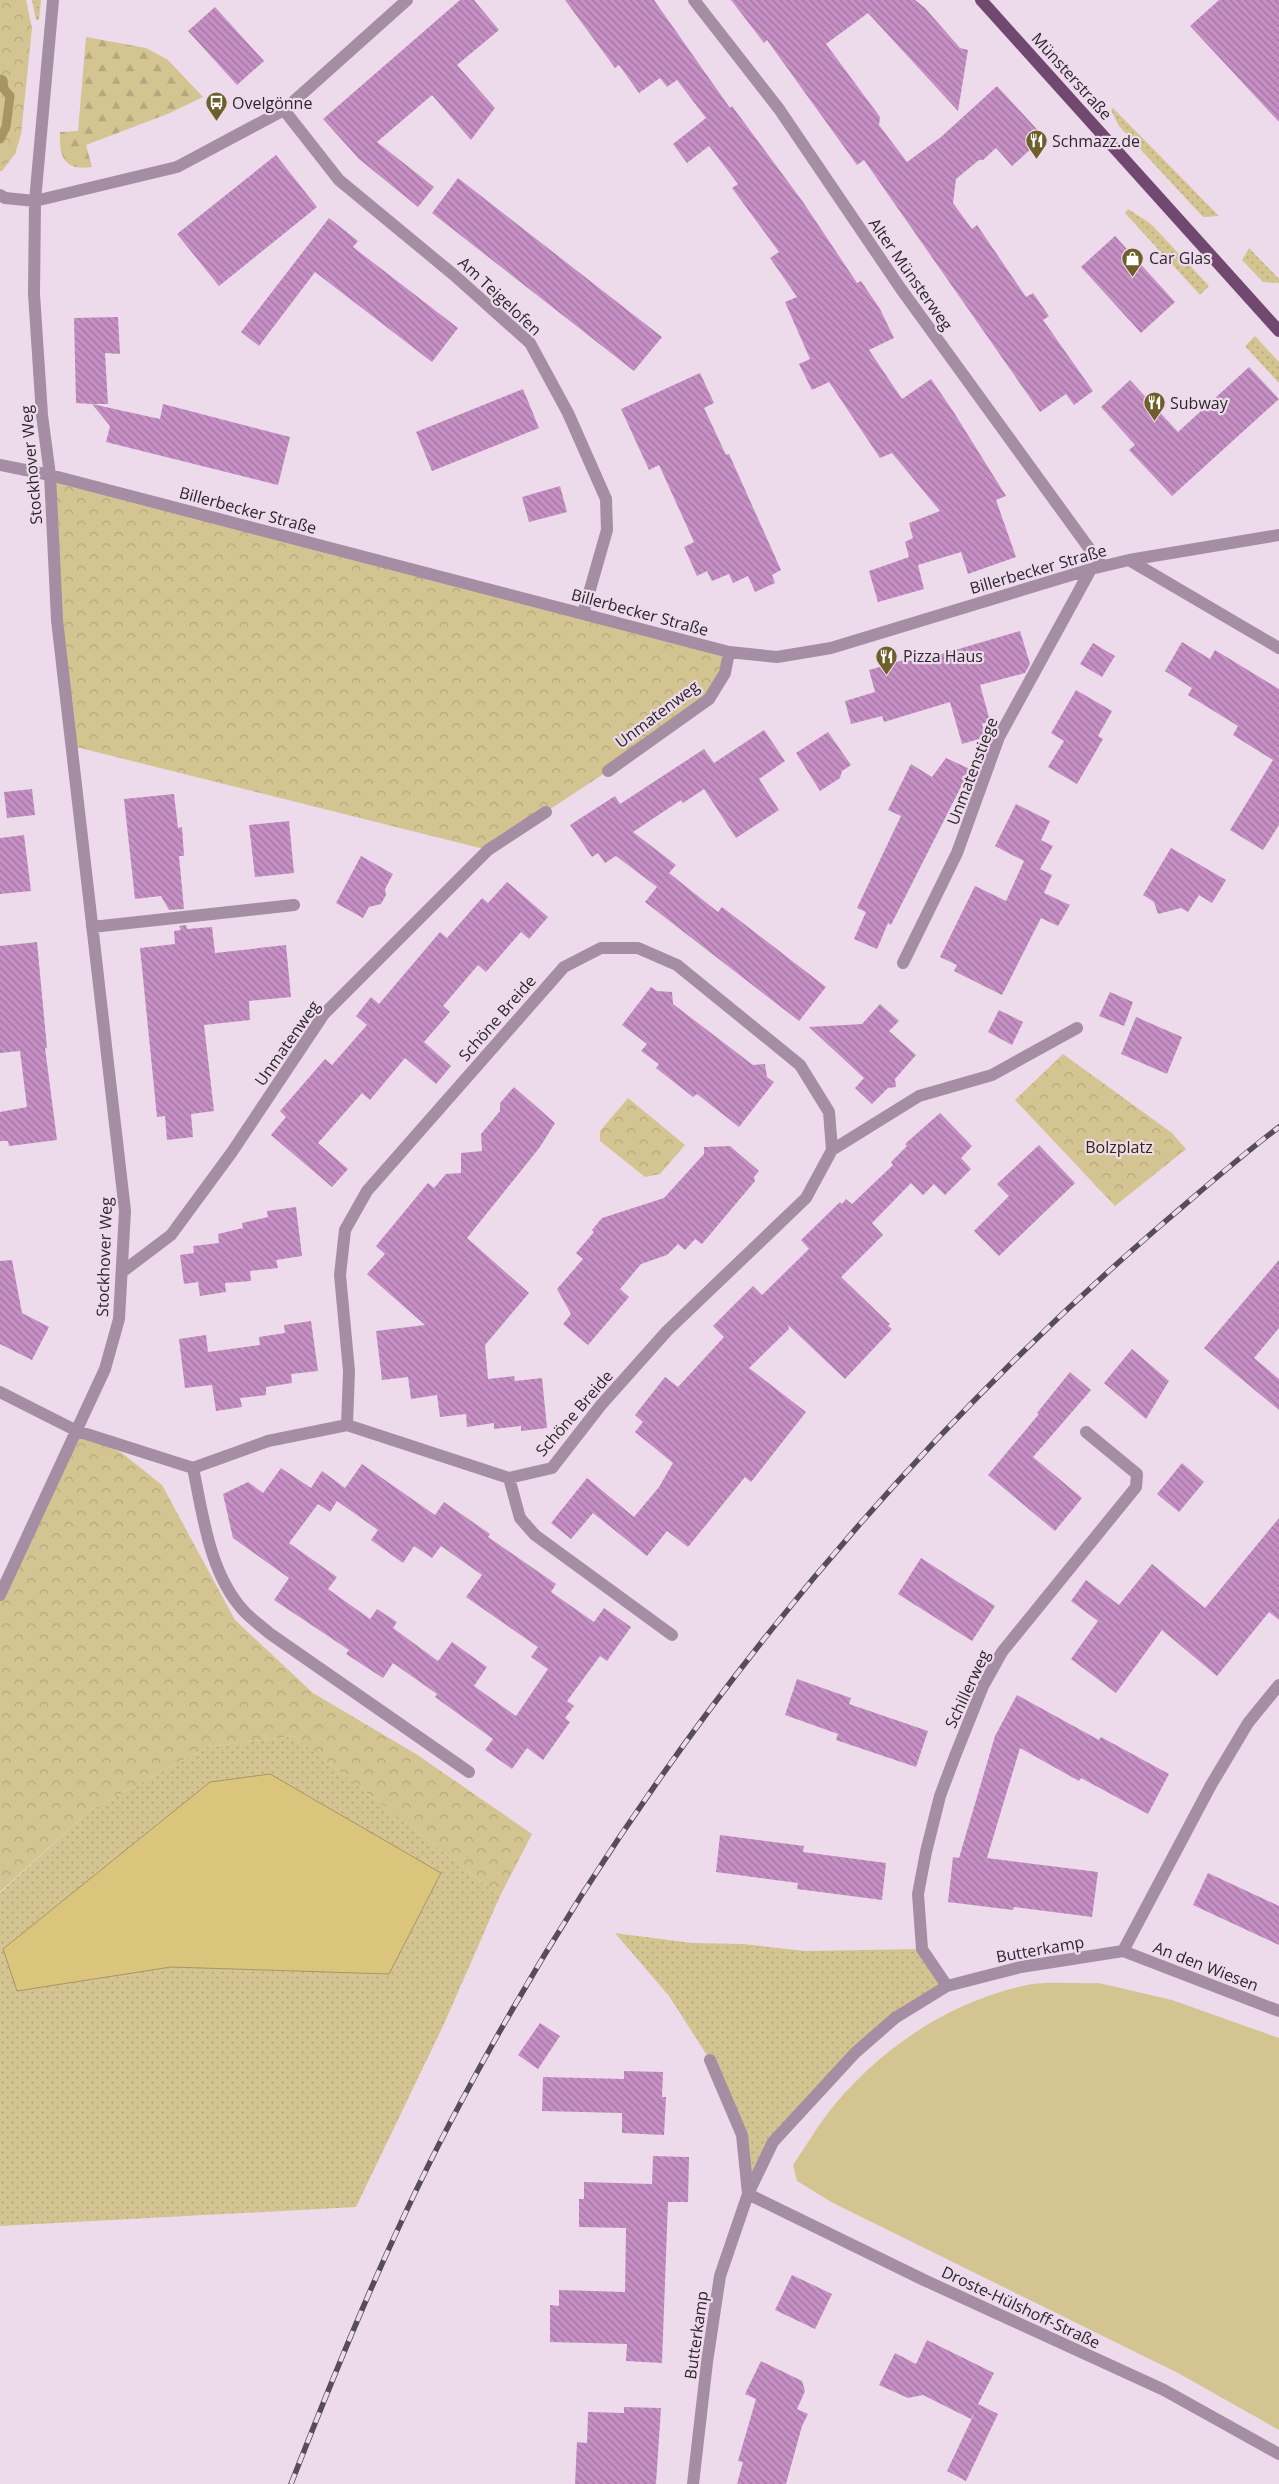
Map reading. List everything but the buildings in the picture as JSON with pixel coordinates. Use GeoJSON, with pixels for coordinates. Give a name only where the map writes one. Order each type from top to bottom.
{"type":"FeatureCollection","features":[{"type":"Feature","properties":{"kind":"main road","name":"Münsterstraße"},"geometry":{"type":"LineString","coordinates":[[981,0],[1279,331]]}},
{"type":"Feature","properties":{"kind":"street","name":"Stockhover Weg"},"geometry":{"type":"LineString","coordinates":[[0,1595],[105,1370],[119,1319],[125,1211],[57,620],[50,475],[42,415],[34,294],[35,202],[53,0]]}},
{"type":"Feature","properties":{"kind":"street"},"geometry":{"type":"LineString","coordinates":[[0,195],[35,202],[177,167],[284,110],[408,0]]}},
{"type":"Feature","properties":{"kind":"street","name":"Alter Münsterweg"},"geometry":{"type":"LineString","coordinates":[[694,0],[779,109],[901,289],[1097,568]]}},
{"type":"Feature","properties":{"kind":"street","name":"Am Teigelofen"},"geometry":{"type":"LineString","coordinates":[[284,110],[339,180],[454,275],[530,343],[568,413],[606,500],[607,530],[583,614]]}},
{"type":"Feature","properties":{"kind":"street","name":"Billerbecker Straße"},"geometry":{"type":"LineString","coordinates":[[0,465],[50,475],[729,652],[777,657],[831,648],[1129,560],[1278,534]]}},
{"type":"Feature","properties":{"kind":"street"},"geometry":{"type":"LineString","coordinates":[[1129,560],[1279,648]]}},
{"type":"Feature","properties":{"kind":"street","name":"Unmatenstiege"},"geometry":{"type":"LineString","coordinates":[[903,963],[957,853],[999,737],[1097,568]]}},
{"type":"Feature","properties":{"kind":"street","name":"Unmatenweg"},"geometry":{"type":"LineString","coordinates":[[608,771],[709,699],[725,673],[729,652]]}},
{"type":"Feature","properties":{"kind":"street","name":"Unmatenweg"},"geometry":{"type":"LineString","coordinates":[[122,1272],[171,1236],[232,1152],[324,1014],[488,850],[546,812]]}},
{"type":"Feature","properties":{"kind":"street"},"geometry":{"type":"LineString","coordinates":[[92,927],[294,905]]}},
{"type":"Feature","properties":{"kind":"street","name":"Schöne Breide"},"geometry":{"type":"LineString","coordinates":[[347,1425],[349,1372],[340,1275],[345,1230],[367,1191],[564,967],[601,948],[638,948],[677,965],[800,1065],[829,1112],[832,1150]]}},
{"type":"Feature","properties":{"kind":"street","name":"Schöne Breide"},"geometry":{"type":"LineString","coordinates":[[509,1478],[552,1468],[601,1405],[667,1331],[806,1198],[832,1150],[919,1096],[992,1075],[1077,1028]]}},
{"type":"Feature","properties":{"kind":"street"},"geometry":{"type":"LineString","coordinates":[[0,1392],[77,1430],[193,1468],[268,1441],[347,1425],[509,1478],[520,1518],[535,1536],[672,1635]]}},
{"type":"Feature","properties":{"kind":"street","name":"Schillerweg"},"geometry":{"type":"LineString","coordinates":[[947,1986],[922,1949],[918,1894],[940,1796],[957,1749],[983,1686],[1002,1652],[1136,1487],[1137,1474],[1086,1432]]}},
{"type":"Feature","properties":{"kind":"street"},"geometry":{"type":"LineString","coordinates":[[193,1468],[213,1553],[221,1576],[243,1610],[269,1633],[468,1772]]}},
{"type":"Feature","properties":{"kind":"street"},"geometry":{"type":"LineString","coordinates":[[1122,1951],[1215,1778],[1248,1723],[1279,1686]]}},
{"type":"Feature","properties":{"kind":"street","name":"Butterkamp"},"geometry":{"type":"LineString","coordinates":[[693,2484],[707,2362],[720,2276],[748,2194],[773,2142],[842,2067],[895,2018],[947,1986],[1021,1967],[1122,1951]]}},
{"type":"Feature","properties":{"kind":"street","name":"An den Wiesen"},"geometry":{"type":"LineString","coordinates":[[1122,1951],[1279,2011]]}},
{"type":"Feature","properties":{"kind":"street","name":"Butterkamp"},"geometry":{"type":"LineString","coordinates":[[710,2060],[742,2135],[748,2194]]}},
{"type":"Feature","properties":{"kind":"street","name":"Droste-Hülshoff-Straße"},"geometry":{"type":"LineString","coordinates":[[748,2194],[924,2280],[1164,2390],[1279,2454]]}},
{"type":"Feature","properties":{"kind":"green space"},"geometry":{"type":"Polygon","coordinates":[[[0,0],[26,0],[32,28],[21,135],[15,154],[2,171],[0,171],[0,0]]]}},
{"type":"Feature","properties":{"kind":"green space"},"geometry":{"type":"Polygon","coordinates":[[[32,0],[41,0],[39,20],[36,20],[32,0]]]}},
{"type":"Feature","properties":{"kind":"green space"},"geometry":{"type":"Polygon","coordinates":[[[86,37],[146,48],[168,60],[203,97],[170,113],[86,145],[92,167],[75,167],[69,164],[62,155],[60,132],[78,131],[86,37]]]}},
{"type":"Feature","properties":{"kind":"green space"},"geometry":{"type":"Polygon","coordinates":[[[1113,108],[1219,216],[1203,217],[1119,126],[1111,110],[1113,108]]]}},
{"type":"Feature","properties":{"kind":"green space"},"geometry":{"type":"Polygon","coordinates":[[[1128,209],[1151,224],[1209,286],[1200,295],[1125,213],[1128,209]]]}},
{"type":"Feature","properties":{"kind":"green space"},"geometry":{"type":"Polygon","coordinates":[[[1249,248],[1279,279],[1279,283],[1263,282],[1242,260],[1249,248]]]}},
{"type":"Feature","properties":{"kind":"green space"},"geometry":{"type":"Polygon","coordinates":[[[1255,336],[1279,362],[1279,383],[1245,346],[1255,336]]]}},
{"type":"Feature","properties":{"kind":"green space"},"geometry":{"type":"Polygon","coordinates":[[[50,475],[729,652],[709,699],[608,771],[488,850],[72,746],[50,475]]]}},
{"type":"Feature","properties":{"kind":"green space","name":"Bolzplatz"},"geometry":{"type":"Polygon","coordinates":[[[1063,1054],[1172,1133],[1186,1149],[1115,1206],[1015,1100],[1063,1054]]]}},
{"type":"Feature","properties":{"kind":"green space"},"geometry":{"type":"Polygon","coordinates":[[[628,1098],[685,1145],[660,1174],[645,1177],[600,1141],[600,1131],[628,1098]]]}},
{"type":"Feature","properties":{"kind":"green space"},"geometry":{"type":"Polygon","coordinates":[[[77,1431],[122,1453],[162,1485],[235,1620],[313,1693],[416,1754],[532,1834],[500,1896],[294,1736],[207,1747],[89,1811],[0,1892],[0,1595],[77,1431]]]}},
{"type":"Feature","properties":{"kind":"green space"},"geometry":{"type":"Polygon","coordinates":[[[294,1736],[500,1896],[444,2024],[356,2207],[0,2226],[0,1893],[89,1811],[207,1747],[294,1736]]]}},
{"type":"Feature","properties":{"kind":"green space"},"geometry":{"type":"Polygon","coordinates":[[[615,1933],[692,1943],[743,1944],[805,1951],[922,1949],[947,1986],[895,2018],[773,2142],[748,2194],[742,2135],[710,2060],[669,1996],[615,1933]]]}},
{"type":"Feature","properties":{"kind":"green space"},"geometry":{"type":"Polygon","coordinates":[[[1099,1983],[1172,2000],[1279,2038],[1279,2430],[1178,2373],[833,2203],[797,2181],[793,2165],[825,2117],[844,2093],[866,2071],[914,2033],[941,2017],[997,1993],[1035,1984],[1099,1983]]]}},
{"type":"Feature","properties":{"kind":"shaded area"},"geometry":{"type":"Polygon","coordinates":[[[270,1774],[441,1873],[389,1974],[171,1967],[17,1991],[3,1949],[210,1782],[270,1774]]]}},
{"type":"Feature","properties":{"kind":"waterway"},"geometry":{"type":"LineString","coordinates":[[0,79],[3,80],[4,89],[10,96],[6,127],[0,139]]}},
{"type":"Feature","properties":{"kind":"railway"},"geometry":{"type":"LineString","coordinates":[[291,2484],[370,2290],[414,2195],[461,2102],[530,1979],[605,1859],[685,1743],[770,1631],[861,1523],[956,1419],[1056,1320],[1161,1225],[1279,1127]]}},
{"type":"Feature","properties":{"kind":"place","name":"Ovelgönne"},"geometry":{"type":"Point","coordinates":[216,122]}},
{"type":"Feature","properties":{"kind":"place","name":"Schmazz.de"},"geometry":{"type":"Point","coordinates":[1036,160]}},
{"type":"Feature","properties":{"kind":"place","name":"Car Glas"},"geometry":{"type":"Point","coordinates":[1133,277]}},
{"type":"Feature","properties":{"kind":"place","name":"Subway"},"geometry":{"type":"Point","coordinates":[1154,422]}},
{"type":"Feature","properties":{"kind":"place","name":"Pizza Haus"},"geometry":{"type":"Point","coordinates":[887,675]}}]}
